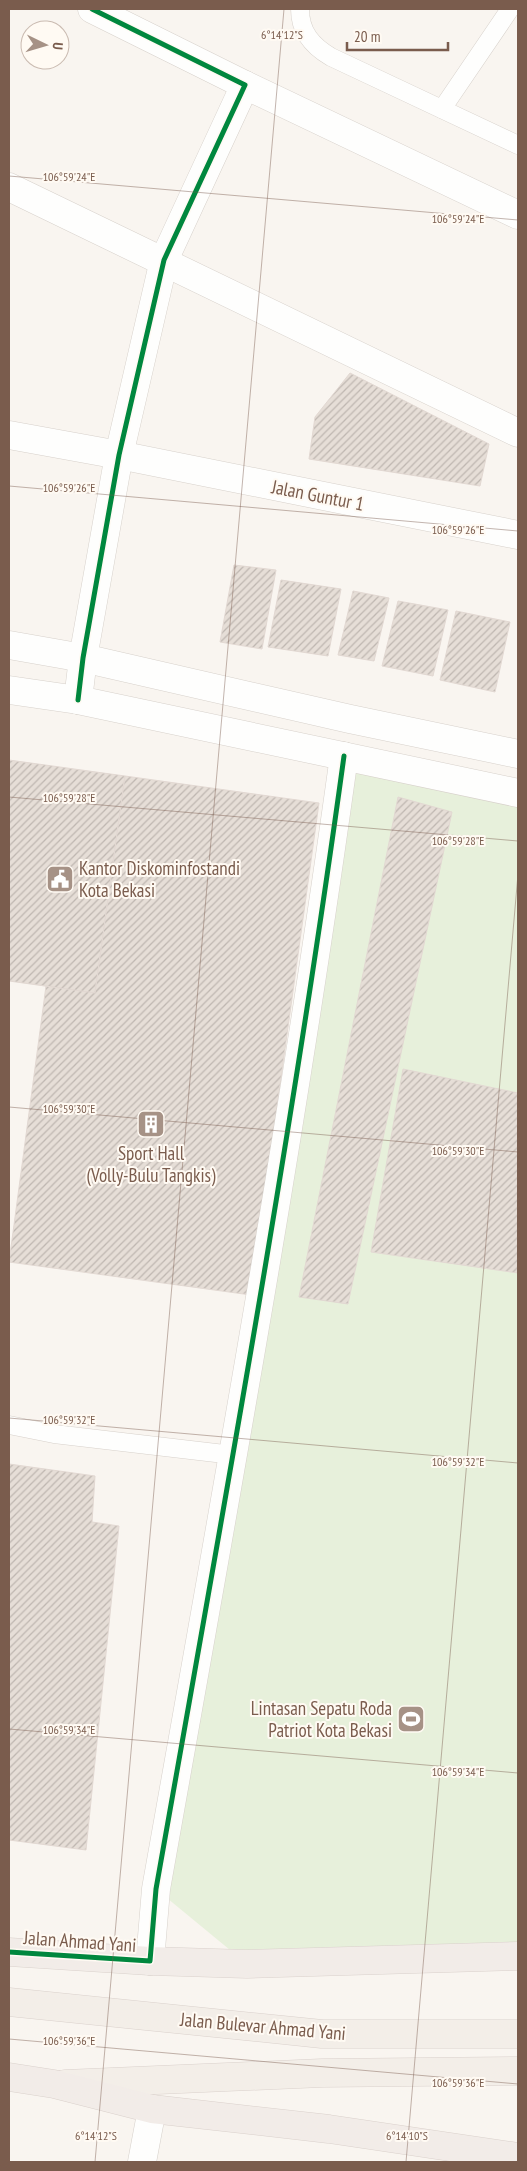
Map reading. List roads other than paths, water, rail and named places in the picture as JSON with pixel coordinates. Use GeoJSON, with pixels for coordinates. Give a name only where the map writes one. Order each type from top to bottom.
{"type":"FeatureCollection","features":[{"type":"Feature","properties":{"kind":"highway","name":"Jalan Ahmad Yani"},"geometry":{"type":"LineString","coordinates":[[9,1952],[150,1961],[247,1964],[518,1956]]}},
{"type":"Feature","properties":{"kind":"highway"},"geometry":{"type":"LineString","coordinates":[[9,2077],[54,2084],[152,2108],[329,2128],[513,2158]]}},
{"type":"Feature","properties":{"kind":"main road","name":"Jalan Bulevar Ahmad Yani"},"geometry":{"type":"LineString","coordinates":[[9,2002],[322,2034],[518,2034]]}},
{"type":"Feature","properties":{"kind":"main road","name":"Jalan Bulevar Ahmad Yani"},"geometry":{"type":"LineString","coordinates":[[54,2084],[322,2073],[518,2071]]}},
{"type":"Feature","properties":{"kind":"street"},"geometry":{"type":"LineString","coordinates":[[92,9],[518,215]]}},
{"type":"Feature","properties":{"kind":"street"},"geometry":{"type":"LineString","coordinates":[[78,700],[83,658],[119,455],[164,260],[245,84]]}},
{"type":"Feature","properties":{"kind":"street"},"geometry":{"type":"LineString","coordinates":[[9,187],[518,432]]}},
{"type":"Feature","properties":{"kind":"street","name":"Jalan Guntur 1"},"geometry":{"type":"LineString","coordinates":[[9,435],[119,455],[518,535]]}},
{"type":"Feature","properties":{"kind":"street"},"geometry":{"type":"LineString","coordinates":[[9,645],[83,658],[350,719],[518,754]]}},
{"type":"Feature","properties":{"kind":"street"},"geometry":{"type":"LineString","coordinates":[[9,690],[78,700],[518,793]]}},
{"type":"Feature","properties":{"kind":"street"},"geometry":{"type":"LineString","coordinates":[[150,1961],[156,1889],[234,1455],[314,968],[344,756]]}},
{"type":"Feature","properties":{"kind":"street"},"geometry":{"type":"LineString","coordinates":[[142,2162],[152,2108]]}},
{"type":"Feature","properties":{"kind":"lane"},"geometry":{"type":"LineString","coordinates":[[300,9],[300,20],[304,32],[315,48],[518,145]]}},
{"type":"Feature","properties":{"kind":"lane"},"geometry":{"type":"LineString","coordinates":[[442,109],[510,9]]}},
{"type":"Feature","properties":{"kind":"lane"},"geometry":{"type":"LineString","coordinates":[[9,1425],[63,1435],[234,1455]]}},
{"type":"Feature","properties":{"kind":"place","name":"Kantor Diskominfostandi Kota Bekasi"},"geometry":{"type":"Point","coordinates":[60,879]}},
{"type":"Feature","properties":{"kind":"place","name":"Sport Hall (Volly-Bulu Tangkis)"},"geometry":{"type":"Point","coordinates":[151,1124]}},
{"type":"Feature","properties":{"kind":"place","name":"Lintasan Sepatu Roda Patriot Kota Bekasi"},"geometry":{"type":"Point","coordinates":[411,1719]}}]}
